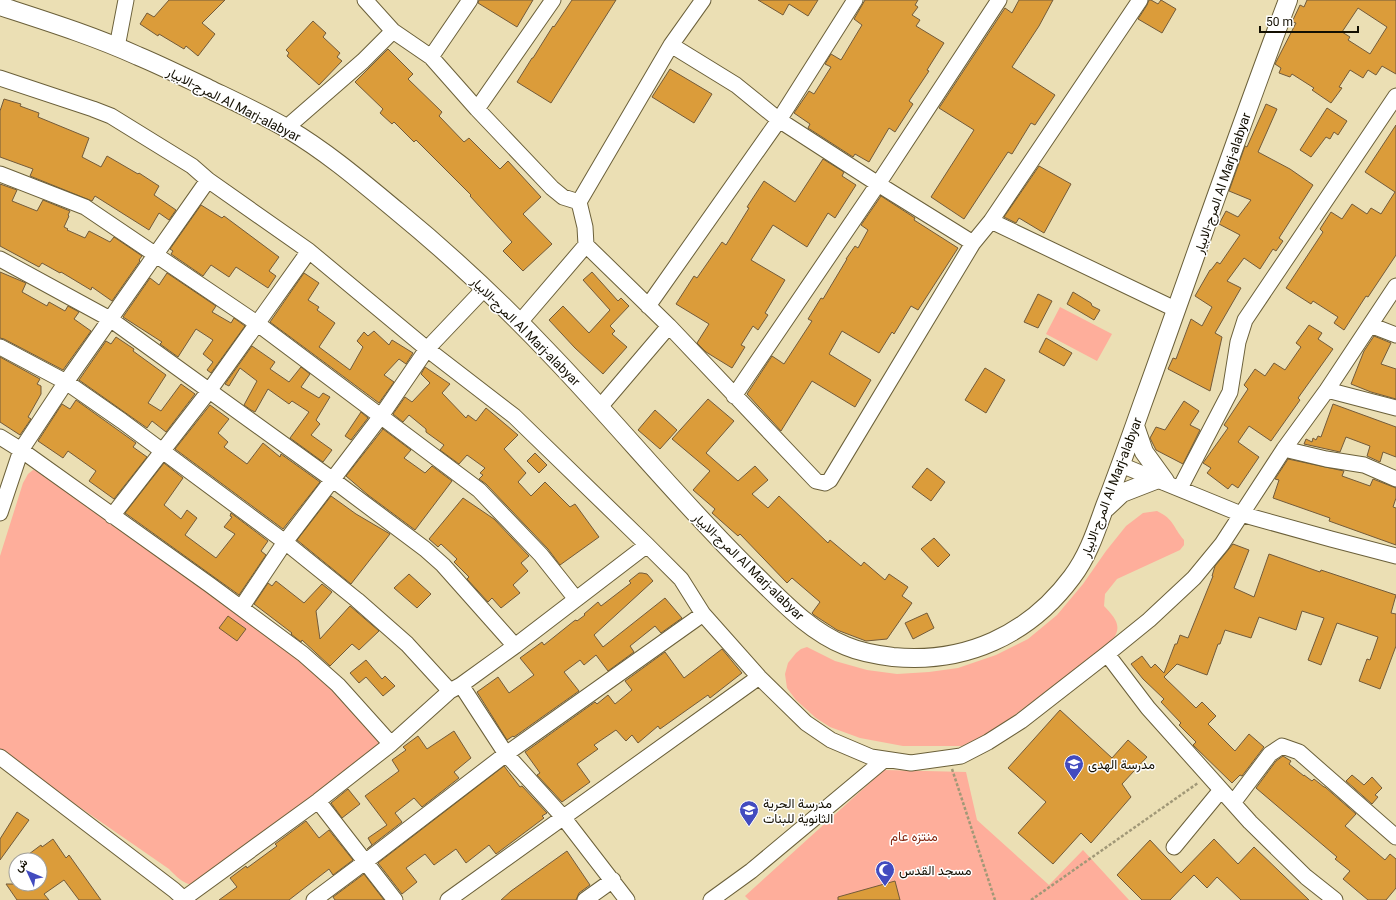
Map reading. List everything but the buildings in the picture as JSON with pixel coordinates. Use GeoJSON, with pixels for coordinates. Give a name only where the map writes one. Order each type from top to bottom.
{"type":"FeatureCollection","features":[{"type":"Feature","properties":{"kind":"main road","name":"المرج-الابيار Al Marj-alabyar"},"geometry":{"type":"LineString","coordinates":[[0,6],[12,6],[138,55],[286,128],[324,152],[429,238],[485,288],[520,322],[600,407],[724,545],[790,610],[815,629],[854,649],[905,658],[946,656],[991,644],[1030,620],[1070,581],[1086,556],[1121,465],[1263,66],[1288,0]]}},
{"type":"Feature","properties":{"kind":"main road"},"geometry":{"type":"LineString","coordinates":[[1104,510],[1122,493],[1168,483],[1144,452],[1135,426]]}},
{"type":"Feature","properties":{"kind":"street"},"geometry":{"type":"LineString","coordinates":[[116,47],[126,0]]}},
{"type":"Feature","properties":{"kind":"street"},"geometry":{"type":"LineString","coordinates":[[365,0],[393,31],[431,57],[477,109],[552,188],[563,197],[579,202]]}},
{"type":"Feature","properties":{"kind":"street"},"geometry":{"type":"LineString","coordinates":[[431,57],[470,0]]}},
{"type":"Feature","properties":{"kind":"street"},"geometry":{"type":"LineString","coordinates":[[477,109],[553,0]]}},
{"type":"Feature","properties":{"kind":"street"},"geometry":{"type":"LineString","coordinates":[[703,0],[671,45],[579,202],[585,227],[586,245],[669,326],[816,481],[821,483],[827,483],[973,243],[991,221],[1140,0]]}},
{"type":"Feature","properties":{"kind":"street"},"geometry":{"type":"LineString","coordinates":[[648,306],[779,120],[855,0]]}},
{"type":"Feature","properties":{"kind":"street"},"geometry":{"type":"LineString","coordinates":[[734,396],[878,184],[999,0]]}},
{"type":"Feature","properties":{"kind":"street"},"geometry":{"type":"LineString","coordinates":[[286,128],[363,61],[393,31]]}},
{"type":"Feature","properties":{"kind":"street"},"geometry":{"type":"LineString","coordinates":[[671,45],[736,85],[779,120],[973,243]]}},
{"type":"Feature","properties":{"kind":"street"},"geometry":{"type":"LineString","coordinates":[[0,78],[111,116],[192,166],[208,180],[309,251],[427,349],[514,416],[681,579],[703,614],[759,677],[806,723],[831,740],[871,757],[884,760],[911,763],[961,756],[988,742],[1021,720],[1149,620],[1194,578],[1222,544],[1284,448],[1327,390],[1396,286]]}},
{"type":"Feature","properties":{"kind":"street"},"geometry":{"type":"LineString","coordinates":[[1168,483],[1230,392],[1238,342],[1245,320],[1396,96]]}},
{"type":"Feature","properties":{"kind":"street"},"geometry":{"type":"LineString","coordinates":[[0,174],[85,207],[258,324],[479,490],[541,555],[576,599]]}},
{"type":"Feature","properties":{"kind":"street"},"geometry":{"type":"LineString","coordinates":[[0,513],[21,450],[66,382],[208,180]]}},
{"type":"Feature","properties":{"kind":"street"},"geometry":{"type":"LineString","coordinates":[[991,221],[1177,310]]}},
{"type":"Feature","properties":{"kind":"street"},"geometry":{"type":"LineString","coordinates":[[520,322],[586,245]]}},
{"type":"Feature","properties":{"kind":"street"},"geometry":{"type":"LineString","coordinates":[[112,516],[209,391],[309,251]]}},
{"type":"Feature","properties":{"kind":"street"},"geometry":{"type":"LineString","coordinates":[[0,259],[110,319],[333,480],[425,549],[438,561],[515,646]]}},
{"type":"Feature","properties":{"kind":"street"},"geometry":{"type":"LineString","coordinates":[[241,608],[285,542],[381,416],[427,349],[485,288]]}},
{"type":"Feature","properties":{"kind":"street"},"geometry":{"type":"LineString","coordinates":[[1370,325],[1396,335]]}},
{"type":"Feature","properties":{"kind":"street"},"geometry":{"type":"LineString","coordinates":[[600,407],[669,326]]}},
{"type":"Feature","properties":{"kind":"street"},"geometry":{"type":"LineString","coordinates":[[0,347],[66,382],[163,452],[285,542],[357,600],[407,644],[455,688],[506,754],[563,817],[627,900]]}},
{"type":"Feature","properties":{"kind":"street"},"geometry":{"type":"LineString","coordinates":[[1327,390],[1396,408]]}},
{"type":"Feature","properties":{"kind":"street"},"geometry":{"type":"LineString","coordinates":[[0,437],[21,450],[303,654],[338,685],[391,744]]}},
{"type":"Feature","properties":{"kind":"street"},"geometry":{"type":"LineString","coordinates":[[1284,448],[1326,459],[1364,465],[1396,479]]}},
{"type":"Feature","properties":{"kind":"street"},"geometry":{"type":"LineString","coordinates":[[1121,465],[1241,514],[1396,556]]}},
{"type":"Feature","properties":{"kind":"street"},"geometry":{"type":"LineString","coordinates":[[0,757],[174,890],[184,900],[318,801],[391,744],[455,688],[515,646],[647,545]]}},
{"type":"Feature","properties":{"kind":"street"},"geometry":{"type":"LineString","coordinates":[[314,900],[506,754],[703,614]]}},
{"type":"Feature","properties":{"kind":"street"},"geometry":{"type":"LineString","coordinates":[[1107,654],[1148,708],[1233,803],[1287,860],[1335,900]]}},
{"type":"Feature","properties":{"kind":"street"},"geometry":{"type":"LineString","coordinates":[[448,900],[759,677]]}},
{"type":"Feature","properties":{"kind":"street"},"geometry":{"type":"LineString","coordinates":[[1233,803],[1270,754],[1282,746],[1300,752],[1396,837]]}},
{"type":"Feature","properties":{"kind":"street"},"geometry":{"type":"LineString","coordinates":[[711,900],[751,871],[884,760]]}},
{"type":"Feature","properties":{"kind":"street"},"geometry":{"type":"LineString","coordinates":[[1174,847],[1222,790]]}},
{"type":"Feature","properties":{"kind":"street"},"geometry":{"type":"LineString","coordinates":[[318,801],[395,900]]}},
{"type":"Feature","properties":{"kind":"street"},"geometry":{"type":"LineString","coordinates":[[585,900],[612,880]]}},
{"type":"Feature","properties":{"kind":"path"},"geometry":{"type":"LineString","coordinates":[[948,758],[995,900]]}},
{"type":"Feature","properties":{"kind":"path"},"geometry":{"type":"LineString","coordinates":[[1033,899],[1208,776]]}},
{"type":"Feature","properties":{"kind":"green space"},"geometry":{"type":"Polygon","coordinates":[[[1060,307],[1112,334],[1097,361],[1046,334],[1060,307]]]}},
{"type":"Feature","properties":{"kind":"green space"},"geometry":{"type":"Polygon","coordinates":[[[33,470],[39,471],[293,652],[341,694],[383,746],[193,885],[177,877],[169,869],[0,752],[0,556],[23,483],[28,474],[33,470]]]}},
{"type":"Feature","properties":{"kind":"green space"},"geometry":{"type":"Polygon","coordinates":[[[1157,511],[1170,520],[1184,540],[1184,545],[1180,550],[1117,579],[1105,594],[1104,606],[1112,614],[1117,627],[1115,636],[1111,642],[995,730],[962,746],[903,746],[860,738],[830,727],[816,718],[796,700],[787,688],[785,674],[788,663],[796,653],[807,647],[835,661],[867,670],[897,674],[958,668],[996,655],[1028,639],[1057,615],[1083,584],[1126,526],[1143,513],[1157,511]]]}},
{"type":"Feature","properties":{"kind":"green space","name":"منتزه عام"},"geometry":{"type":"Polygon","coordinates":[[[884,770],[966,772],[977,820],[1049,885],[1083,850],[1129,900],[749,900],[745,896],[884,770]]]}},
{"type":"Feature","properties":{"kind":"place","name":"مدرسة الهدى"},"geometry":{"type":"Point","coordinates":[1074,781]}},
{"type":"Feature","properties":{"kind":"place","name":"مدرسة الحرية الثانوية للبنات"},"geometry":{"type":"Point","coordinates":[749,827]}},
{"type":"Feature","properties":{"kind":"place","name":"مسجد القدس"},"geometry":{"type":"Point","coordinates":[885,887]}}]}
